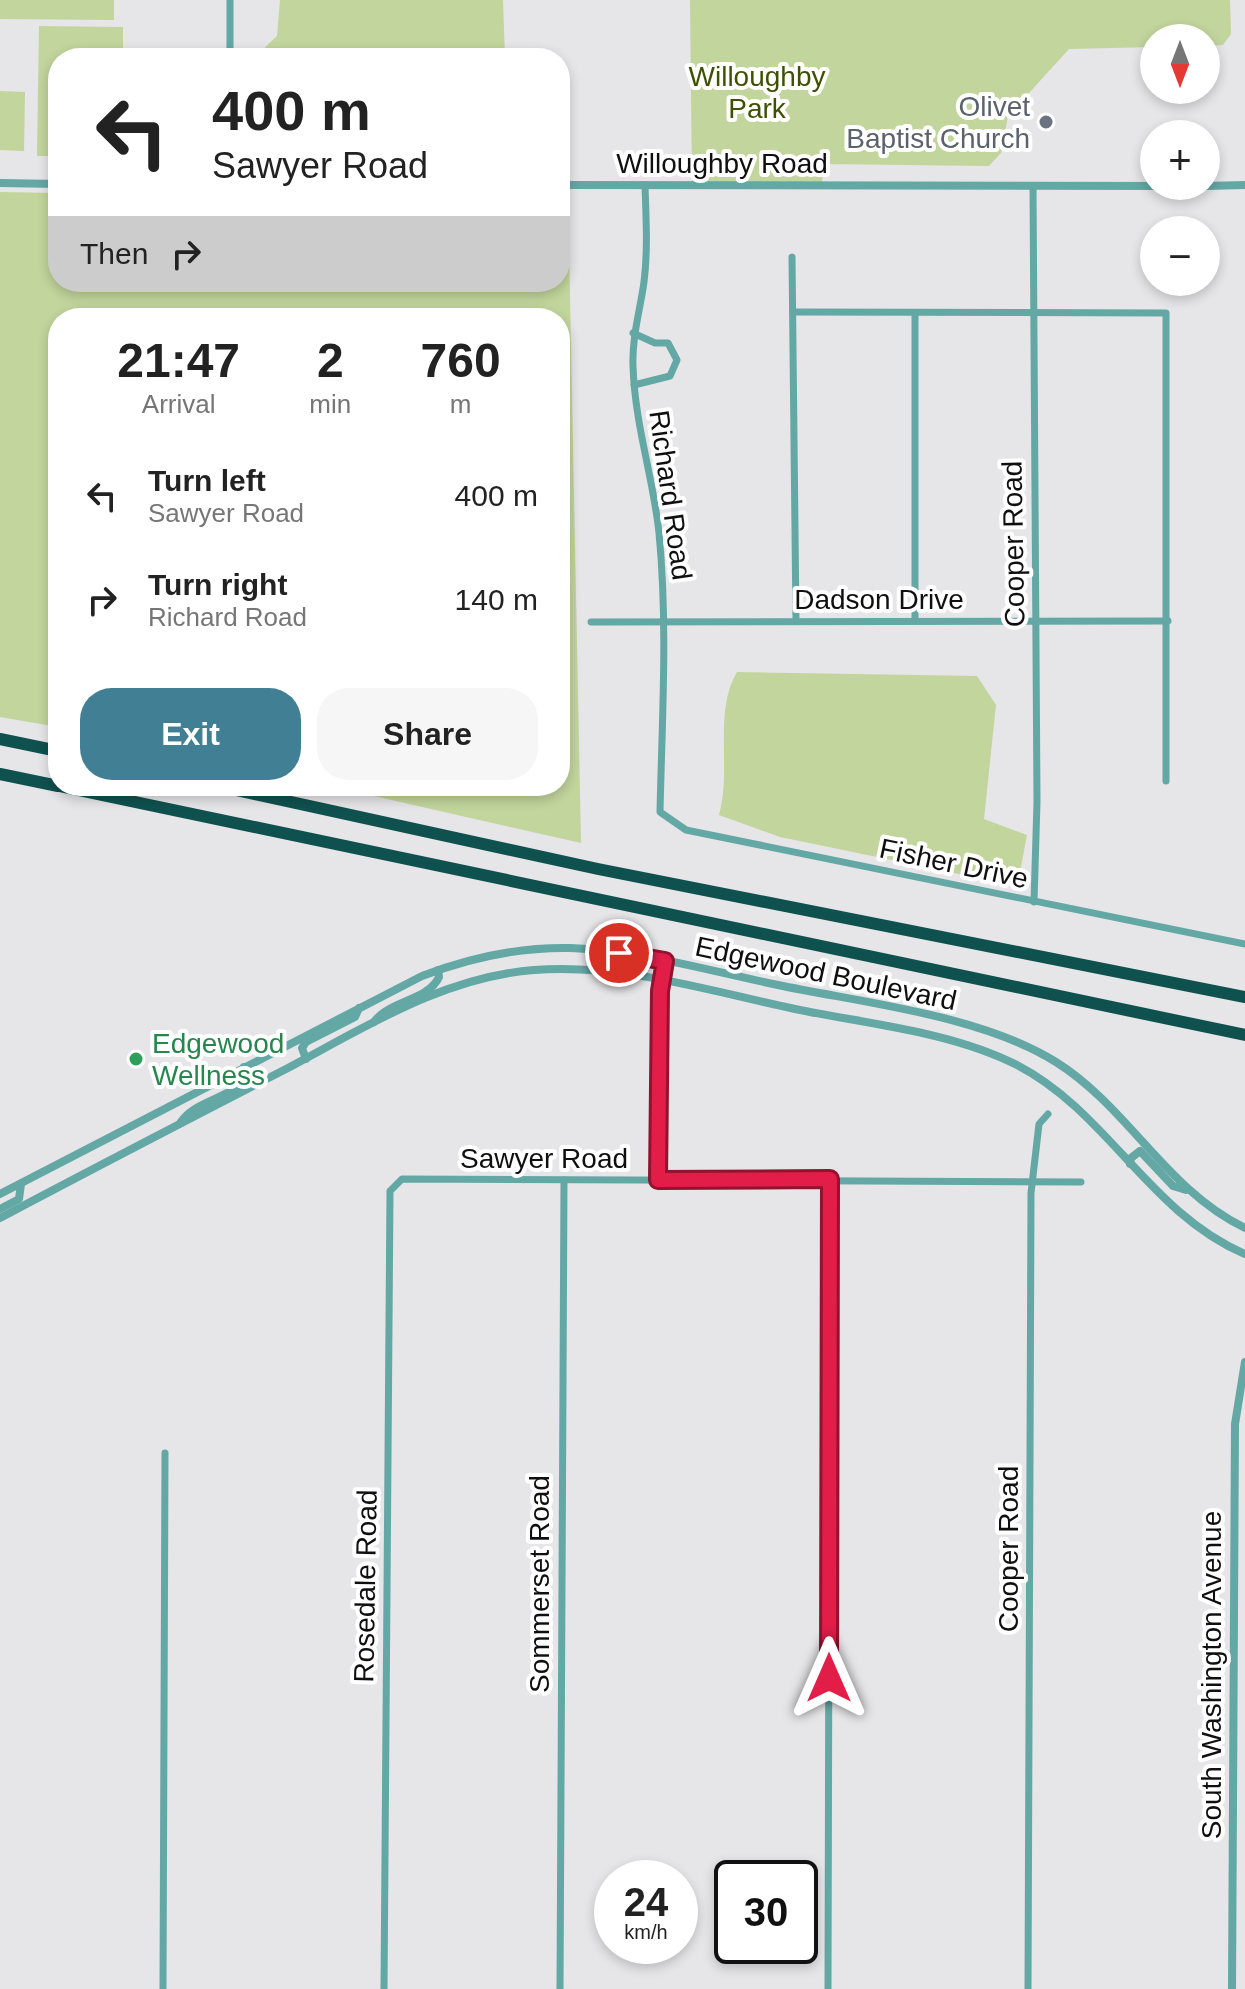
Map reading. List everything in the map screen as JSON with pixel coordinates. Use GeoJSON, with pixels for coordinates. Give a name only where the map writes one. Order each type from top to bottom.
{"type":"FeatureCollection","features":[{"type":"Feature","properties":{"kind":"highway"},"geometry":{"type":"LineString","coordinates":[[0,739],[48,749]]}},
{"type":"Feature","properties":{"kind":"highway"},"geometry":{"type":"LineString","coordinates":[[0,774],[48,784]]}},
{"type":"Feature","properties":{"kind":"highway"},"geometry":{"type":"LineString","coordinates":[[106,796],[1245,1035]]}},
{"type":"Feature","properties":{"kind":"highway"},"geometry":{"type":"LineString","coordinates":[[264,796],[598,869],[1245,997]]}},
{"type":"Feature","properties":{"kind":"street"},"geometry":{"type":"LineString","coordinates":[[230,0],[230,48]]}},
{"type":"Feature","properties":{"kind":"street"},"geometry":{"type":"LineString","coordinates":[[0,183],[48,184]]}},
{"type":"Feature","properties":{"kind":"street","name":"Willoughby Road"},"geometry":{"type":"LineString","coordinates":[[570,185],[1140,186]]}},
{"type":"Feature","properties":{"kind":"street","name":"Richard Road"},"geometry":{"type":"LineString","coordinates":[[645,185],[646,256],[633,333],[634,385],[639,436],[655,504],[664,622],[660,812]]}},
{"type":"Feature","properties":{"kind":"street"},"geometry":{"type":"LineString","coordinates":[[1220,186],[1245,185]]}},
{"type":"Feature","properties":{"kind":"street","name":"Cooper Road"},"geometry":{"type":"LineString","coordinates":[[1033,186],[1034,902]]}},
{"type":"Feature","properties":{"kind":"street"},"geometry":{"type":"LineString","coordinates":[[792,257],[796,621]]}},
{"type":"Feature","properties":{"kind":"street"},"geometry":{"type":"LineString","coordinates":[[793,312],[1166,313],[1166,781]]}},
{"type":"Feature","properties":{"kind":"street"},"geometry":{"type":"LineString","coordinates":[[915,313],[915,621]]}},
{"type":"Feature","properties":{"kind":"street"},"geometry":{"type":"LineString","coordinates":[[633,333],[655,343],[668,343],[677,360],[670,376],[634,385]]}},
{"type":"Feature","properties":{"kind":"street","name":"Dadson Drive"},"geometry":{"type":"LineString","coordinates":[[591,622],[1168,621]]}},
{"type":"Feature","properties":{"kind":"street","name":"Fisher Drive"},"geometry":{"type":"LineString","coordinates":[[660,812],[686,830],[1245,944]]}},
{"type":"Feature","properties":{"kind":"street","name":"Edgewood Boulevard"},"geometry":{"type":"LineString","coordinates":[[0,1194],[359,1007],[438,970],[476,958],[539,949],[593,949],[665,961],[953,1022],[1023,1045],[1055,1061],[1104,1099],[1186,1191],[1245,1228]]}},
{"type":"Feature","properties":{"kind":"street"},"geometry":{"type":"LineString","coordinates":[[658,1180],[665,961]]}},
{"type":"Feature","properties":{"kind":"street"},"geometry":{"type":"LineString","coordinates":[[0,1218],[422,998],[469,981],[504,973],[568,968],[662,981],[987,1052],[1043,1079],[1068,1097],[1189,1223],[1245,1254]]}},
{"type":"Feature","properties":{"kind":"street"},"geometry":{"type":"LineString","coordinates":[[374,1023],[383,1010],[431,988],[439,977],[438,970]]}},
{"type":"Feature","properties":{"kind":"street"},"geometry":{"type":"LineString","coordinates":[[306,1059],[302,1048],[306,1042],[355,1017],[359,1007]]}},
{"type":"Feature","properties":{"kind":"street"},"geometry":{"type":"LineString","coordinates":[[181,1123],[188,1111],[238,1085],[245,1076],[244,1067]]}},
{"type":"Feature","properties":{"kind":"street","name":"Cooper Road"},"geometry":{"type":"LineString","coordinates":[[1028,1989],[1034,1180],[1039,1124],[1048,1114]]}},
{"type":"Feature","properties":{"kind":"street"},"geometry":{"type":"LineString","coordinates":[[1130,1164],[1131,1158],[1140,1151],[1173,1186],[1186,1191]]}},
{"type":"Feature","properties":{"kind":"street","name":"Sawyer Road"},"geometry":{"type":"LineString","coordinates":[[394,1184],[402,1179],[1081,1182]]}},
{"type":"Feature","properties":{"kind":"street"},"geometry":{"type":"LineString","coordinates":[[828,1989],[830,1179]]}},
{"type":"Feature","properties":{"kind":"street","name":"Sommerset Road"},"geometry":{"type":"LineString","coordinates":[[560,1989],[564,1180]]}},
{"type":"Feature","properties":{"kind":"street"},"geometry":{"type":"LineString","coordinates":[[0,1209],[19,1199],[21,1184]]}},
{"type":"Feature","properties":{"kind":"street","name":"Rosedale Road"},"geometry":{"type":"LineString","coordinates":[[384,1989],[390,1191],[394,1184]]}},
{"type":"Feature","properties":{"kind":"street","name":"South Washington Avenue"},"geometry":{"type":"LineString","coordinates":[[1232,1989],[1235,1424],[1245,1362]]}},
{"type":"Feature","properties":{"kind":"street"},"geometry":{"type":"LineString","coordinates":[[163,1989],[165,1453]]}},
{"type":"Feature","properties":{"kind":"green space"},"geometry":{"type":"Polygon","coordinates":[[[0,0],[114,0],[114,20],[0,19],[0,0]]]}},
{"type":"Feature","properties":{"kind":"green space"},"geometry":{"type":"Polygon","coordinates":[[[280,0],[503,0],[505,48],[264,48],[277,36],[280,0]]]}},
{"type":"Feature","properties":{"kind":"green space","name":"Willoughby Park"},"geometry":{"type":"Polygon","coordinates":[[[690,0],[1230,0],[1231,34],[1223,45],[1220,45],[1220,24],[1140,24],[1140,47],[1069,49],[1008,116],[1001,153],[989,166],[823,164],[822,184],[692,184],[690,0]]]}},
{"type":"Feature","properties":{"kind":"green space"},"geometry":{"type":"Polygon","coordinates":[[[39,26],[123,27],[123,48],[48,48],[48,156],[37,156],[39,26]]]}},
{"type":"Feature","properties":{"kind":"green space"},"geometry":{"type":"Polygon","coordinates":[[[0,91],[25,92],[24,151],[0,150],[0,91]]]}},
{"type":"Feature","properties":{"kind":"green space"},"geometry":{"type":"Polygon","coordinates":[[[0,192],[48,193],[48,292],[570,292],[581,843],[374,796],[570,796],[570,308],[48,308],[48,725],[0,717],[0,192]]]}},
{"type":"Feature","properties":{"kind":"green space"},"geometry":{"type":"Polygon","coordinates":[[[737,672],[977,676],[996,705],[984,819],[1027,835],[1018,882],[1003,883],[780,837],[719,815],[723,798],[726,705],[737,672]]]}},
{"type":"Feature","properties":{"kind":"place","name":"Olivet Baptist Church"},"geometry":{"type":"Point","coordinates":[1046,122]}},
{"type":"Feature","properties":{"kind":"place","name":"Edgewood Wellness"},"geometry":{"type":"Point","coordinates":[136,1059]}},
{"type":"Feature","properties":{"kind":"route"},"geometry":{"type":"LineString","coordinates":[[619,953],[665,961],[660,991],[658,1180],[830,1179],[829,1678]]}}]}
